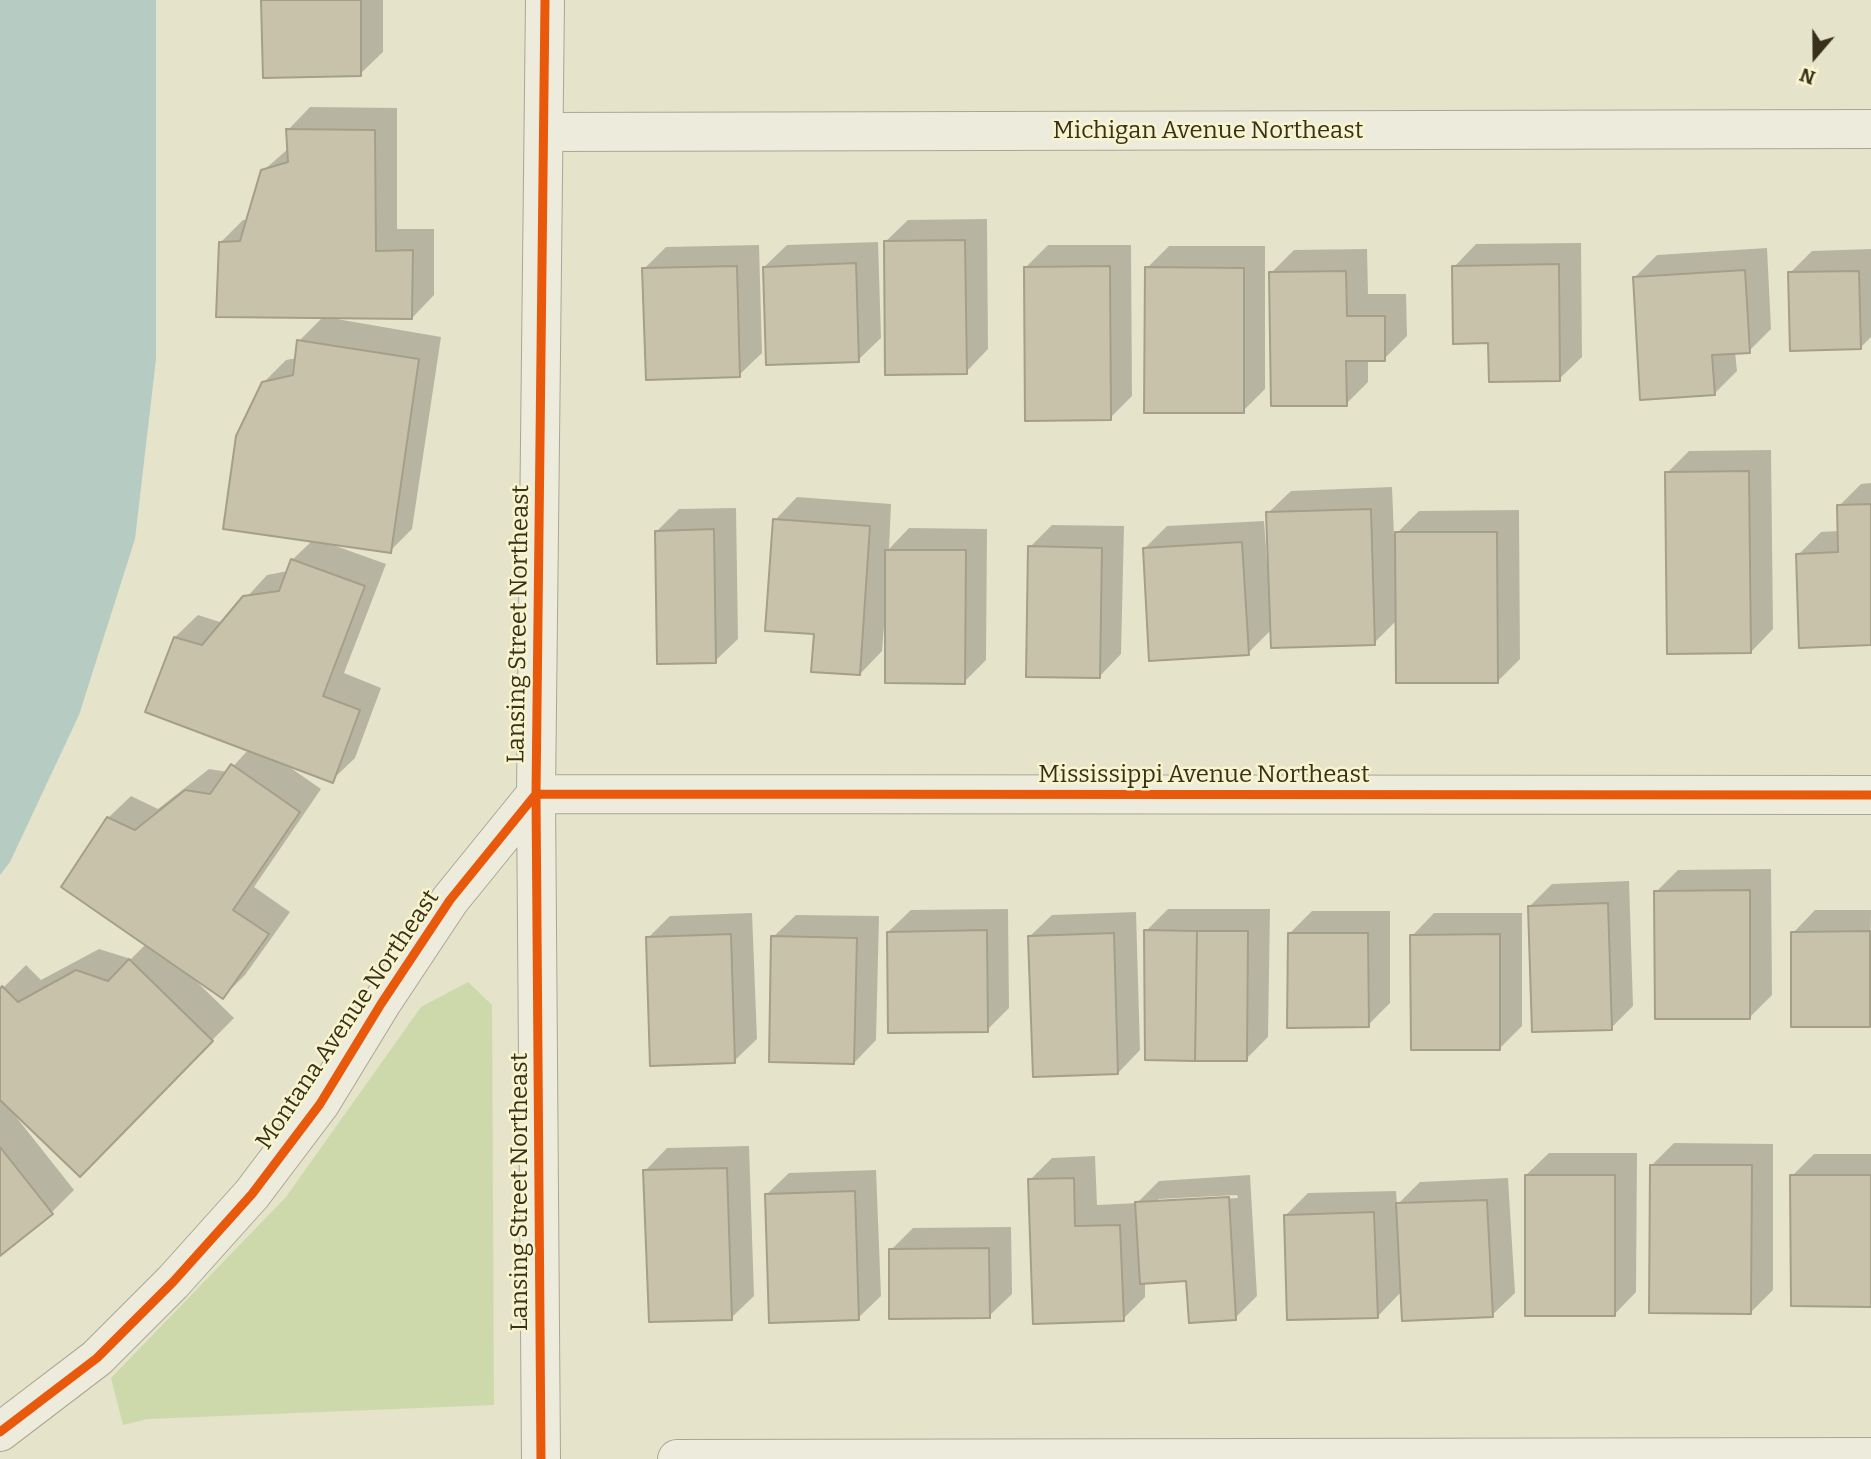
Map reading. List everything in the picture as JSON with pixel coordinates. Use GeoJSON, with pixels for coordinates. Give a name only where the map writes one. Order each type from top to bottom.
{"type":"FeatureCollection","features":[{"type":"Feature","properties":{"kind":"street","name":"Lansing Street Northeast"},"geometry":{"type":"LineString","coordinates":[[541,1459],[536,794],[545,0]]}},
{"type":"Feature","properties":{"kind":"street","name":"Michigan Avenue Northeast"},"geometry":{"type":"LineString","coordinates":[[545,132],[1871,129]]}},
{"type":"Feature","properties":{"kind":"street","name":"Mississippi Avenue Northeast"},"geometry":{"type":"LineString","coordinates":[[536,794],[1871,795]]}},
{"type":"Feature","properties":{"kind":"street","name":"Montana Avenue Northeast"},"geometry":{"type":"LineString","coordinates":[[0,1432],[97,1358],[173,1282],[253,1194],[320,1104],[381,1004],[450,901],[536,794]]}},
{"type":"Feature","properties":{"kind":"street"},"geometry":{"type":"LineString","coordinates":[[677,1459],[1871,1457]]}},
{"type":"Feature","properties":{"kind":"green space"},"geometry":{"type":"Polygon","coordinates":[[[468,982],[492,1005],[494,1405],[148,1419],[123,1425],[111,1378],[286,1197],[421,1007],[468,982]]]}},
{"type":"Feature","properties":{"kind":"shaded area"},"geometry":{"type":"Polygon","coordinates":[[[0,0],[156,0],[156,359],[135,539],[79,715],[10,862],[0,875],[0,0]]]}},
{"type":"Feature","properties":{"kind":"building"},"geometry":{"type":"Polygon","coordinates":[[[261,0],[361,0],[361,76],[263,78],[261,0]]]}},
{"type":"Feature","properties":{"kind":"building"},"geometry":{"type":"Polygon","coordinates":[[[286,129],[375,130],[376,251],[413,250],[412,319],[216,317],[219,242],[240,241],[261,170],[288,162],[286,129]]]}},
{"type":"Feature","properties":{"kind":"building"},"geometry":{"type":"Polygon","coordinates":[[[965,240],[967,374],[885,375],[884,241],[965,240]]]}},
{"type":"Feature","properties":{"kind":"building"},"geometry":{"type":"Polygon","coordinates":[[[856,263],[859,362],[766,365],[763,267],[856,263]]]}},
{"type":"Feature","properties":{"kind":"building"},"geometry":{"type":"Polygon","coordinates":[[[1559,264],[1560,381],[1489,382],[1488,343],[1453,344],[1452,266],[1559,264]]]}},
{"type":"Feature","properties":{"kind":"building"},"geometry":{"type":"Polygon","coordinates":[[[737,266],[740,377],[646,380],[642,268],[737,266]]]}},
{"type":"Feature","properties":{"kind":"building"},"geometry":{"type":"Polygon","coordinates":[[[1110,266],[1111,420],[1025,421],[1024,267],[1110,266]]]}},
{"type":"Feature","properties":{"kind":"building"},"geometry":{"type":"Polygon","coordinates":[[[1145,267],[1244,268],[1244,413],[1144,413],[1145,267]]]}},
{"type":"Feature","properties":{"kind":"building"},"geometry":{"type":"Polygon","coordinates":[[[1745,270],[1750,353],[1712,355],[1715,395],[1640,400],[1633,277],[1745,270]]]}},
{"type":"Feature","properties":{"kind":"building"},"geometry":{"type":"Polygon","coordinates":[[[1346,271],[1347,316],[1385,316],[1385,361],[1346,361],[1347,406],[1271,406],[1269,272],[1346,271]]]}},
{"type":"Feature","properties":{"kind":"building"},"geometry":{"type":"Polygon","coordinates":[[[1859,271],[1861,349],[1790,351],[1788,272],[1859,271]]]}},
{"type":"Feature","properties":{"kind":"building"},"geometry":{"type":"Polygon","coordinates":[[[297,340],[419,359],[391,553],[223,529],[236,436],[262,382],[293,375],[297,340]]]}},
{"type":"Feature","properties":{"kind":"building"},"geometry":{"type":"Polygon","coordinates":[[[1749,471],[1751,653],[1667,654],[1665,472],[1749,471]]]}},
{"type":"Feature","properties":{"kind":"building"},"geometry":{"type":"Polygon","coordinates":[[[1871,504],[1871,645],[1799,648],[1796,554],[1838,552],[1837,505],[1871,504]]]}},
{"type":"Feature","properties":{"kind":"building"},"geometry":{"type":"Polygon","coordinates":[[[1371,509],[1375,645],[1271,648],[1266,512],[1371,509]]]}},
{"type":"Feature","properties":{"kind":"building"},"geometry":{"type":"Polygon","coordinates":[[[773,519],[870,526],[860,675],[811,672],[814,634],[765,631],[773,519]]]}},
{"type":"Feature","properties":{"kind":"building"},"geometry":{"type":"Polygon","coordinates":[[[714,529],[716,663],[657,664],[655,531],[714,529]]]}},
{"type":"Feature","properties":{"kind":"building"},"geometry":{"type":"Polygon","coordinates":[[[1395,532],[1497,532],[1498,683],[1396,683],[1395,532]]]}},
{"type":"Feature","properties":{"kind":"building"},"geometry":{"type":"Polygon","coordinates":[[[1242,542],[1249,655],[1149,661],[1143,548],[1242,542]]]}},
{"type":"Feature","properties":{"kind":"building"},"geometry":{"type":"Polygon","coordinates":[[[1028,546],[1102,548],[1100,678],[1026,677],[1028,546]]]}},
{"type":"Feature","properties":{"kind":"building"},"geometry":{"type":"Polygon","coordinates":[[[885,550],[966,550],[965,684],[885,683],[885,550]]]}},
{"type":"Feature","properties":{"kind":"building"},"geometry":{"type":"Polygon","coordinates":[[[291,559],[365,586],[323,696],[360,710],[333,783],[145,712],[174,637],[202,645],[243,596],[279,591],[291,559]]]}},
{"type":"Feature","properties":{"kind":"building"},"geometry":{"type":"Polygon","coordinates":[[[231,764],[300,812],[233,910],[269,934],[223,999],[61,887],[107,817],[135,830],[185,790],[210,794],[231,764]]]}},
{"type":"Feature","properties":{"kind":"building"},"geometry":{"type":"Polygon","coordinates":[[[1750,890],[1750,1019],[1655,1019],[1654,891],[1750,890]]]}},
{"type":"Feature","properties":{"kind":"building"},"geometry":{"type":"Polygon","coordinates":[[[1608,903],[1612,1030],[1532,1032],[1528,906],[1608,903]]]}},
{"type":"Feature","properties":{"kind":"building"},"geometry":{"type":"Polygon","coordinates":[[[987,930],[988,1032],[888,1033],[887,932],[987,930]]]}},
{"type":"Feature","properties":{"kind":"building"},"geometry":{"type":"Polygon","coordinates":[[[1144,930],[1197,931],[1195,1061],[1145,1060],[1144,930]]]}},
{"type":"Feature","properties":{"kind":"building"},"geometry":{"type":"Polygon","coordinates":[[[1197,931],[1248,931],[1247,1061],[1195,1061],[1197,931]]]}},
{"type":"Feature","properties":{"kind":"building"},"geometry":{"type":"Polygon","coordinates":[[[1870,931],[1870,1027],[1791,1027],[1791,932],[1870,931]]]}},
{"type":"Feature","properties":{"kind":"building"},"geometry":{"type":"Polygon","coordinates":[[[1114,933],[1118,1074],[1033,1077],[1028,936],[1114,933]]]}},
{"type":"Feature","properties":{"kind":"building"},"geometry":{"type":"Polygon","coordinates":[[[1288,933],[1368,933],[1369,1027],[1287,1028],[1288,933]]]}},
{"type":"Feature","properties":{"kind":"building"},"geometry":{"type":"Polygon","coordinates":[[[731,934],[735,1063],[650,1066],[646,937],[731,934]]]}},
{"type":"Feature","properties":{"kind":"building"},"geometry":{"type":"Polygon","coordinates":[[[1500,934],[1500,1050],[1411,1050],[1410,935],[1500,934]]]}},
{"type":"Feature","properties":{"kind":"building"},"geometry":{"type":"Polygon","coordinates":[[[771,936],[857,938],[854,1064],[769,1062],[771,936]]]}},
{"type":"Feature","properties":{"kind":"building"},"geometry":{"type":"Polygon","coordinates":[[[129,959],[213,1041],[80,1177],[0,1100],[0,989],[2,986],[18,1002],[76,970],[108,981],[129,959]]]}},
{"type":"Feature","properties":{"kind":"building"},"geometry":{"type":"Polygon","coordinates":[[[0,1147],[53,1214],[0,1256],[0,1147]]]}},
{"type":"Feature","properties":{"kind":"building"},"geometry":{"type":"Polygon","coordinates":[[[1650,1165],[1752,1165],[1751,1314],[1649,1313],[1650,1165]]]}},
{"type":"Feature","properties":{"kind":"building"},"geometry":{"type":"Polygon","coordinates":[[[727,1168],[732,1320],[649,1322],[643,1170],[727,1168]]]}},
{"type":"Feature","properties":{"kind":"building"},"geometry":{"type":"Polygon","coordinates":[[[1525,1175],[1615,1175],[1615,1316],[1525,1316],[1525,1175]]]}},
{"type":"Feature","properties":{"kind":"building"},"geometry":{"type":"Polygon","coordinates":[[[1790,1175],[1871,1175],[1871,1307],[1791,1306],[1790,1175]]]}},
{"type":"Feature","properties":{"kind":"building"},"geometry":{"type":"Polygon","coordinates":[[[1074,1178],[1075,1226],[1120,1225],[1124,1321],[1033,1324],[1028,1179],[1074,1178]]]}},
{"type":"Feature","properties":{"kind":"building"},"geometry":{"type":"Polygon","coordinates":[[[855,1191],[859,1320],[769,1323],[765,1194],[855,1191]]]}},
{"type":"Feature","properties":{"kind":"building"},"geometry":{"type":"Polygon","coordinates":[[[1229,1197],[1236,1320],[1189,1323],[1186,1281],[1140,1284],[1135,1202],[1229,1197]]]}},
{"type":"Feature","properties":{"kind":"building"},"geometry":{"type":"Polygon","coordinates":[[[1487,1200],[1493,1317],[1402,1321],[1396,1203],[1487,1200]]]}},
{"type":"Feature","properties":{"kind":"building"},"geometry":{"type":"Polygon","coordinates":[[[1374,1212],[1378,1318],[1287,1320],[1284,1215],[1374,1212]]]}},
{"type":"Feature","properties":{"kind":"building"},"geometry":{"type":"Polygon","coordinates":[[[989,1248],[990,1318],[889,1319],[889,1249],[989,1248]]]}},
{"type":"Feature","properties":{"kind":"cycle path"},"geometry":{"type":"LineString","coordinates":[[541,1459],[536,794],[545,0]]}},
{"type":"Feature","properties":{"kind":"cycle path"},"geometry":{"type":"LineString","coordinates":[[0,1432],[97,1358],[173,1282],[252,1194],[320,1104],[381,1004],[450,900],[536,794],[1871,795]]}}]}
